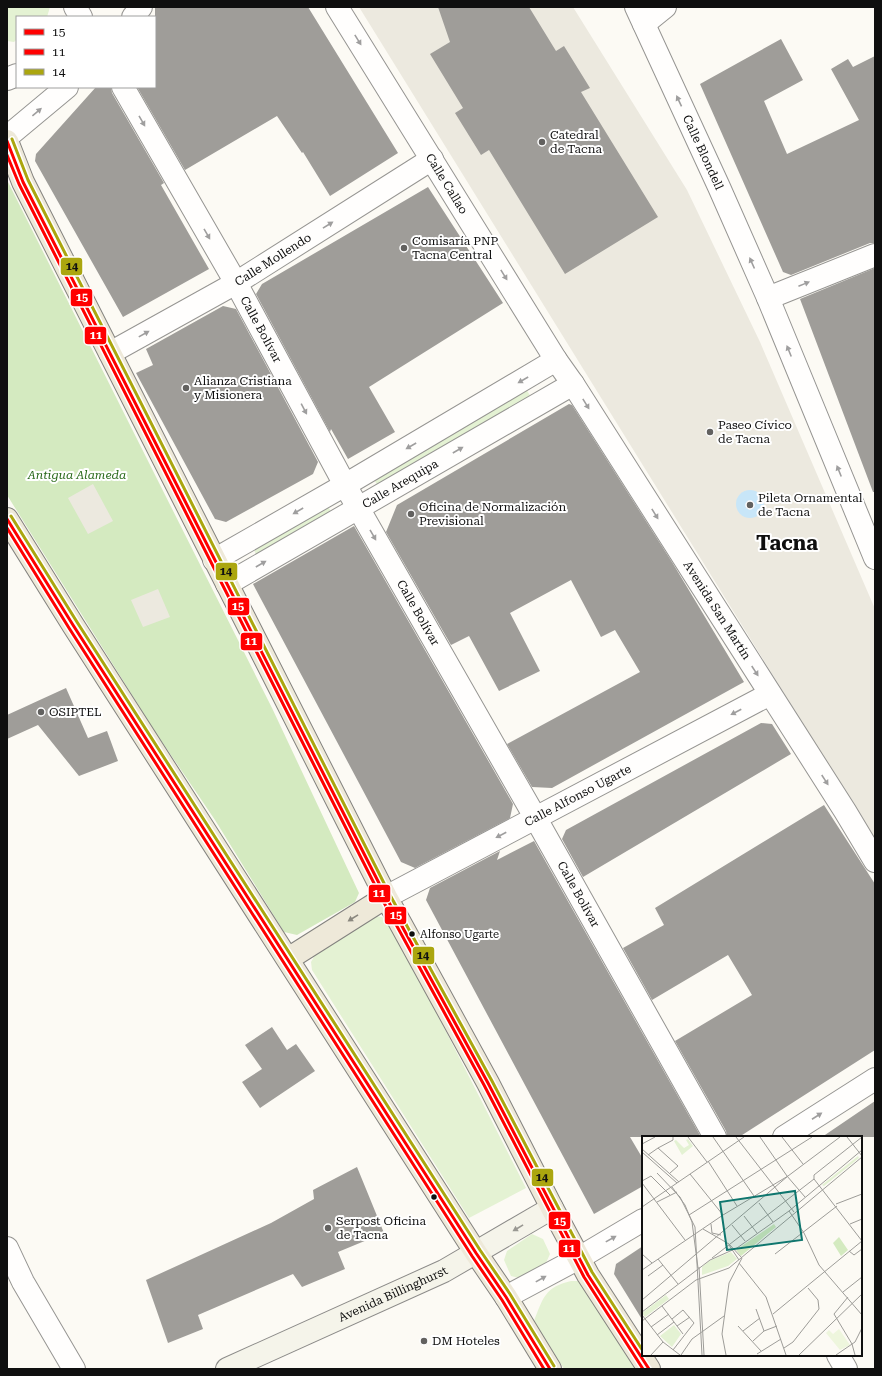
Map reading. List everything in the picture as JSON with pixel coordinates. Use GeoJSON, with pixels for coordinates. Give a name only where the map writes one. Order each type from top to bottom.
{"type":"FeatureCollection","features":[{"type":"Feature","properties":{"kind":"main road"},"geometry":{"type":"LineString","coordinates":[[7,141],[23,182],[386,897],[488,1083],[588,1275],[649,1369]]}},
{"type":"Feature","properties":{"kind":"main road"},"geometry":{"type":"LineString","coordinates":[[7,519],[73,626],[476,1253],[506,1297],[550,1369]]}},
{"type":"Feature","properties":{"kind":"main road"},"geometry":{"type":"LineString","coordinates":[[288,959],[386,897]]}},
{"type":"Feature","properties":{"kind":"street"},"geometry":{"type":"LineString","coordinates":[[75,7],[80,16]]}},
{"type":"Feature","properties":{"kind":"street"},"geometry":{"type":"LineString","coordinates":[[134,16],[141,7]]}},
{"type":"Feature","properties":{"kind":"street","name":"Calle Callao"},"geometry":{"type":"LineString","coordinates":[[337,7],[556,360]]}},
{"type":"Feature","properties":{"kind":"street"},"geometry":{"type":"LineString","coordinates":[[640,15],[665,7]]}},
{"type":"Feature","properties":{"kind":"street","name":"Calle Blondell"},"geometry":{"type":"LineString","coordinates":[[640,15],[768,298]]}},
{"type":"Feature","properties":{"kind":"street"},"geometry":{"type":"LineString","coordinates":[[7,137],[66,88]]}},
{"type":"Feature","properties":{"kind":"street","name":"Calle Bolívar"},"geometry":{"type":"LineString","coordinates":[[124,88],[236,283],[345,485],[535,817],[714,1136]]}},
{"type":"Feature","properties":{"kind":"street","name":"Calle Mollendo"},"geometry":{"type":"LineString","coordinates":[[110,354],[236,283],[432,159]]}},
{"type":"Feature","properties":{"kind":"street"},"geometry":{"type":"LineString","coordinates":[[875,255],[768,298],[875,558]]}},
{"type":"Feature","properties":{"kind":"street"},"geometry":{"type":"LineString","coordinates":[[214,560],[345,485],[556,360]]}},
{"type":"Feature","properties":{"kind":"street","name":"Avenida San Martín"},"geometry":{"type":"LineString","coordinates":[[556,360],[573,384],[845,811],[875,861]]}},
{"type":"Feature","properties":{"kind":"street","name":"Calle Arequipa"},"geometry":{"type":"LineString","coordinates":[[227,584],[573,384]]}},
{"type":"Feature","properties":{"kind":"street","name":"Calle Alfonso Ugarte"},"geometry":{"type":"LineString","coordinates":[[386,897],[770,694]]}},
{"type":"Feature","properties":{"kind":"street"},"geometry":{"type":"LineString","coordinates":[[786,1136],[875,1079]]}},
{"type":"Feature","properties":{"kind":"street","name":"Avenida Billinghurst"},"geometry":{"type":"LineString","coordinates":[[228,1369],[444,1271],[552,1208]]}},
{"type":"Feature","properties":{"kind":"street"},"geometry":{"type":"LineString","coordinates":[[506,1297],[579,1258],[642,1221]]}},
{"type":"Feature","properties":{"kind":"street"},"geometry":{"type":"LineString","coordinates":[[7,1248],[23,1282],[74,1369]]}},
{"type":"Feature","properties":{"kind":"street"},"geometry":{"type":"LineString","coordinates":[[839,1356],[846,1369]]}},
{"type":"Feature","properties":{"kind":"green space"},"geometry":{"type":"Polygon","coordinates":[[[7,7],[50,7],[47,16],[16,16],[16,40],[14,42],[7,41],[7,7]]]}},
{"type":"Feature","properties":{"kind":"green space","name":"Antigua Alameda"},"geometry":{"type":"Polygon","coordinates":[[[7,180],[272,708],[359,893],[355,902],[297,935],[284,932],[215,820],[154,730],[7,495],[7,180]]]}},
{"type":"Feature","properties":{"kind":"green space"},"geometry":{"type":"Polygon","coordinates":[[[526,389],[531,397],[378,486],[373,478],[526,389]]]}},
{"type":"Feature","properties":{"kind":"green space"},"geometry":{"type":"Polygon","coordinates":[[[327,505],[332,513],[257,556],[253,548],[327,505]]]}},
{"type":"Feature","properties":{"kind":"green space"},"geometry":{"type":"Polygon","coordinates":[[[376,916],[382,917],[390,922],[526,1188],[469,1218],[312,970],[311,962],[315,955],[376,916]]]}},
{"type":"Feature","properties":{"kind":"green space"},"geometry":{"type":"Polygon","coordinates":[[[532,1234],[543,1239],[550,1254],[545,1265],[523,1279],[511,1276],[504,1260],[507,1251],[532,1234]]]}},
{"type":"Feature","properties":{"kind":"green space"},"geometry":{"type":"Polygon","coordinates":[[[579,1281],[635,1369],[564,1369],[534,1321],[543,1300],[550,1290],[562,1283],[579,1281]]]}},
{"type":"Feature","properties":{"kind":"shaded area","name":"Paseo Cívico de Tacna"},"geometry":{"type":"Polygon","coordinates":[[[359,7],[573,7],[687,190],[760,342],[875,609],[875,840],[359,7]]]}},
{"type":"Feature","properties":{"kind":"shaded area"},"geometry":{"type":"Polygon","coordinates":[[[93,484],[113,521],[88,534],[68,498],[93,484]]]}},
{"type":"Feature","properties":{"kind":"shaded area"},"geometry":{"type":"Polygon","coordinates":[[[158,589],[170,617],[143,627],[131,600],[158,589]]]}},
{"type":"Feature","properties":{"kind":"water","name":"Pileta Ornamental de Tacna"},"geometry":{"type":"Polygon","coordinates":[[[750,490],[760,494],[764,504],[760,514],[750,518],[740,514],[736,504],[740,494],[750,490]]]}},
{"type":"Feature","properties":{"kind":"building"},"geometry":{"type":"Polygon","coordinates":[[[155,7],[308,7],[398,153],[330,196],[303,152],[302,153],[277,116],[185,170],[138,88],[156,88],[155,7]]]}},
{"type":"Feature","properties":{"kind":"building","name":"Catedral de Tacna"},"geometry":{"type":"Polygon","coordinates":[[[438,7],[529,7],[556,51],[564,46],[590,88],[581,92],[658,217],[565,274],[489,150],[481,155],[455,113],[463,108],[430,54],[450,42],[438,7]]]}},
{"type":"Feature","properties":{"kind":"building"},"geometry":{"type":"Polygon","coordinates":[[[781,39],[803,80],[764,101],[787,154],[859,120],[831,69],[848,59],[853,67],[875,56],[875,243],[870,243],[791,275],[783,272],[700,84],[781,39]]]}},
{"type":"Feature","properties":{"kind":"building"},"geometry":{"type":"Polygon","coordinates":[[[95,88],[111,88],[112,93],[164,183],[161,185],[209,269],[123,317],[35,161],[36,154],[95,88]]]}},
{"type":"Feature","properties":{"kind":"building"},"geometry":{"type":"Polygon","coordinates":[[[428,187],[503,303],[369,387],[395,432],[348,459],[331,429],[330,432],[256,294],[262,284],[428,187]]]}},
{"type":"Feature","properties":{"kind":"building"},"geometry":{"type":"Polygon","coordinates":[[[875,268],[875,492],[873,492],[800,299],[875,268]]]}},
{"type":"Feature","properties":{"kind":"building"},"geometry":{"type":"Polygon","coordinates":[[[223,306],[236,309],[318,462],[313,474],[226,522],[215,519],[136,373],[153,365],[146,349],[223,306]]]}},
{"type":"Feature","properties":{"kind":"building"},"geometry":{"type":"Polygon","coordinates":[[[569,404],[572,405],[672,562],[744,682],[552,788],[532,787],[507,744],[640,672],[615,630],[601,637],[571,580],[510,613],[540,671],[499,691],[469,636],[451,645],[386,532],[397,505],[569,404]]]}},
{"type":"Feature","properties":{"kind":"building"},"geometry":{"type":"Polygon","coordinates":[[[354,526],[513,804],[510,818],[415,868],[401,862],[253,584],[354,526]]]}},
{"type":"Feature","properties":{"kind":"building"},"geometry":{"type":"Polygon","coordinates":[[[66,688],[88,738],[107,731],[118,761],[79,776],[38,725],[7,739],[7,715],[66,688]]]}},
{"type":"Feature","properties":{"kind":"building"},"geometry":{"type":"Polygon","coordinates":[[[761,723],[772,724],[791,754],[583,877],[562,839],[566,830],[761,723]]]}},
{"type":"Feature","properties":{"kind":"building"},"geometry":{"type":"Polygon","coordinates":[[[824,805],[875,884],[875,1050],[741,1136],[727,1136],[726,1131],[675,1041],[752,995],[728,955],[652,1000],[623,948],[664,925],[655,908],[824,805]]]}},
{"type":"Feature","properties":{"kind":"building"},"geometry":{"type":"Polygon","coordinates":[[[534,841],[700,1136],[630,1137],[642,1157],[642,1187],[594,1214],[426,900],[430,888],[500,851],[497,860],[534,841]]]}},
{"type":"Feature","properties":{"kind":"building"},"geometry":{"type":"Polygon","coordinates":[[[272,1027],[287,1050],[296,1044],[315,1071],[260,1108],[242,1082],[262,1069],[245,1045],[272,1027]]]}},
{"type":"Feature","properties":{"kind":"building"},"geometry":{"type":"Polygon","coordinates":[[[875,1101],[875,1137],[823,1136],[875,1101]]]}},
{"type":"Feature","properties":{"kind":"building"},"geometry":{"type":"Polygon","coordinates":[[[357,1167],[384,1233],[338,1252],[345,1269],[302,1287],[293,1274],[198,1315],[203,1329],[168,1343],[146,1280],[271,1223],[314,1199],[313,1190],[357,1167]]]}},
{"type":"Feature","properties":{"kind":"building"},"geometry":{"type":"Polygon","coordinates":[[[642,1247],[642,1319],[614,1274],[616,1264],[642,1247]]]}},
{"type":"Feature","properties":{"kind":"transit line","name":"14"},"geometry":{"type":"LineString","coordinates":[[12,139],[28,180],[390,895],[492,1081],[592,1272],[642,1349]]}},
{"type":"Feature","properties":{"kind":"transit line","name":"15"},"geometry":{"type":"LineString","coordinates":[[7,141],[23,182],[386,897],[488,1083],[588,1275],[649,1369]]}},
{"type":"Feature","properties":{"kind":"transit line","name":"11"},"geometry":{"type":"LineString","coordinates":[[7,155],[19,184],[382,899],[484,1085],[584,1277],[643,1369]]}},
{"type":"Feature","properties":{"kind":"transit line","name":"14"},"geometry":{"type":"LineString","coordinates":[[11,516],[77,622],[480,1250],[510,1294],[554,1366]]}},
{"type":"Feature","properties":{"kind":"transit line","name":"15"},"geometry":{"type":"LineString","coordinates":[[7,519],[73,625],[476,1253],[506,1297],[550,1369]]}},
{"type":"Feature","properties":{"kind":"transit line","name":"11"},"geometry":{"type":"LineString","coordinates":[[7,528],[69,628],[472,1256],[502,1300],[544,1369]]}},
{"type":"Feature","properties":{"kind":"place","name":"Catedral de Tacna"},"geometry":{"type":"Point","coordinates":[542,142]}},
{"type":"Feature","properties":{"kind":"place","name":"Comisaría PNP Tacna Central"},"geometry":{"type":"Point","coordinates":[404,248]}},
{"type":"Feature","properties":{"kind":"place","name":"Alianza Cristiana y Misionera"},"geometry":{"type":"Point","coordinates":[186,388]}},
{"type":"Feature","properties":{"kind":"place","name":"Paseo Cívico de Tacna"},"geometry":{"type":"Point","coordinates":[710,432]}},
{"type":"Feature","properties":{"kind":"place","name":"Pileta Ornamental de Tacna"},"geometry":{"type":"Point","coordinates":[750,505]}},
{"type":"Feature","properties":{"kind":"place","name":"Oficina de Normalización Previsional"},"geometry":{"type":"Point","coordinates":[411,514]}},
{"type":"Feature","properties":{"kind":"place","name":"OSIPTEL"},"geometry":{"type":"Point","coordinates":[41,712]}},
{"type":"Feature","properties":{"kind":"place","name":"Alfonso Ugarte"},"geometry":{"type":"Point","coordinates":[412,934]}},
{"type":"Feature","properties":{"kind":"place","name":"Serpost Oficina de Tacna"},"geometry":{"type":"Point","coordinates":[328,1228]}},
{"type":"Feature","properties":{"kind":"place","name":"DM Hoteles"},"geometry":{"type":"Point","coordinates":[424,1341]}},
{"type":"Feature","properties":{"kind":"district","name":"Tacna"},"geometry":{"type":"Point","coordinates":[787,543]}}]}
